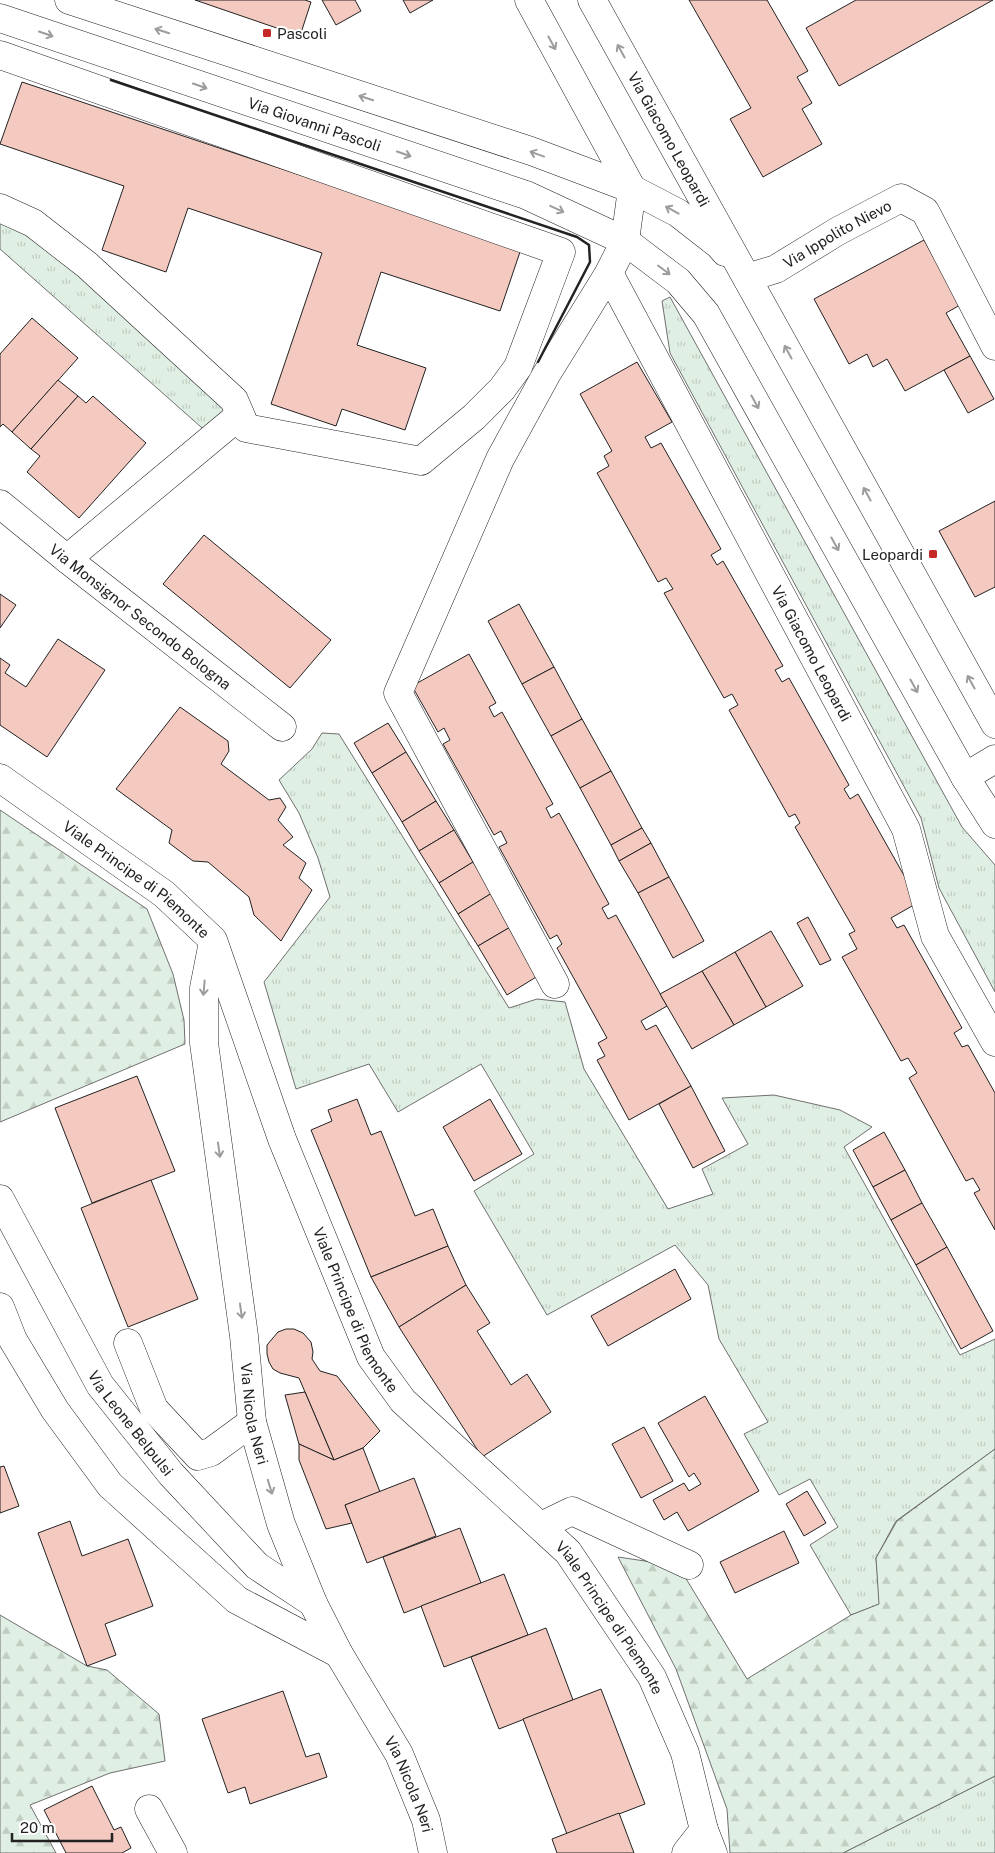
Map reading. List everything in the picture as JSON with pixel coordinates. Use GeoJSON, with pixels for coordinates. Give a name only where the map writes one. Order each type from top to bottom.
{"type":"FeatureCollection","features":[{"type":"Feature","properties":{"kind":"street"},"geometry":{"type":"LineString","coordinates":[[69,0],[522,148],[632,188]]}},
{"type":"Feature","properties":{"kind":"street"},"geometry":{"type":"LineString","coordinates":[[529,0],[632,188],[625,240],[608,273],[546,375],[500,459],[398,693],[555,984]]}},
{"type":"Feature","properties":{"kind":"street","name":"Via Giacomo Leopardi"},"geometry":{"type":"LineString","coordinates":[[592,0],[995,724]]}},
{"type":"Feature","properties":{"kind":"street","name":"Via Giovanni Pascoli"},"geometry":{"type":"LineString","coordinates":[[0,18],[526,195],[625,240]]}},
{"type":"Feature","properties":{"kind":"street"},"geometry":{"type":"LineString","coordinates":[[0,55],[561,252],[518,368],[502,389],[474,417],[421,461],[246,428],[234,400],[86,265],[33,223],[0,208]]}},
{"type":"Feature","properties":{"kind":"street","name":"Via Giacomo Leopardi"},"geometry":{"type":"LineString","coordinates":[[632,188],[678,213],[719,245],[747,278]]}},
{"type":"Feature","properties":{"kind":"street","name":"Via Ippolito Nievo"},"geometry":{"type":"LineString","coordinates":[[747,278],[776,269],[838,231],[901,198],[925,211],[995,346]]}},
{"type":"Feature","properties":{"kind":"street"},"geometry":{"type":"LineString","coordinates":[[625,240],[678,281],[706,314],[965,777],[995,824]]}},
{"type":"Feature","properties":{"kind":"street","name":"Via Giacomo Leopardi"},"geometry":{"type":"LineString","coordinates":[[608,273],[906,829],[935,936],[995,1042]]}},
{"type":"Feature","properties":{"kind":"street"},"geometry":{"type":"LineString","coordinates":[[67,559],[240,415]]}},
{"type":"Feature","properties":{"kind":"street","name":"Via Monsignor Secondo Bologna"},"geometry":{"type":"LineString","coordinates":[[0,504],[67,559],[282,727]]}},
{"type":"Feature","properties":{"kind":"street"},"geometry":{"type":"LineString","coordinates":[[965,777],[995,759]]}},
{"type":"Feature","properties":{"kind":"street","name":"Viale Principe di Piemonte"},"geometry":{"type":"LineString","coordinates":[[0,778],[164,894],[213,940],[282,1139],[371,1357],[403,1401],[568,1552],[652,1677],[685,1753],[708,1841]]}},
{"type":"Feature","properties":{"kind":"street","name":"Via Nicola Neri"},"geometry":{"type":"LineString","coordinates":[[213,940],[204,988],[204,1042],[244,1336],[252,1422],[281,1524],[313,1603],[338,1654],[399,1754],[426,1820],[433,1853]]}},
{"type":"Feature","properties":{"kind":"street","name":"Via Leone Belpulsi"},"geometry":{"type":"LineString","coordinates":[[0,1199],[100,1385],[171,1474],[257,1566],[313,1603]]}},
{"type":"Feature","properties":{"kind":"street"},"geometry":{"type":"LineString","coordinates":[[0,1307],[13,1340],[55,1410],[110,1485],[237,1600],[338,1654]]}},
{"type":"Feature","properties":{"kind":"street"},"geometry":{"type":"LineString","coordinates":[[128,1343],[154,1409],[198,1456],[211,1452],[252,1422]]}},
{"type":"Feature","properties":{"kind":"street"},"geometry":{"type":"LineString","coordinates":[[541,1526],[572,1511],[689,1565]]}},
{"type":"Feature","properties":{"kind":"street"},"geometry":{"type":"LineString","coordinates":[[150,1809],[173,1853]]}},
{"type":"Feature","properties":{"kind":"street"},"geometry":{"type":"LineString","coordinates":[[686,1853],[708,1841]]}},
{"type":"Feature","properties":{"kind":"green space"},"geometry":{"type":"Polygon","coordinates":[[[0,213],[26,226],[233,411],[210,435],[0,249],[0,213]]]}},
{"type":"Feature","properties":{"kind":"green space"},"geometry":{"type":"Polygon","coordinates":[[[670,297],[962,827],[995,865],[995,992],[939,888],[921,818],[670,353],[662,301],[670,297]]]}},
{"type":"Feature","properties":{"kind":"green space"},"geometry":{"type":"Polygon","coordinates":[[[322,733],[339,734],[509,1008],[537,999],[565,1002],[584,1069],[668,1209],[713,1194],[702,1169],[748,1144],[722,1098],[774,1095],[840,1110],[872,1127],[844,1147],[960,1355],[995,1339],[995,1449],[896,1521],[876,1558],[880,1604],[851,1615],[810,1545],[838,1527],[810,1479],[779,1495],[744,1434],[768,1422],[719,1339],[708,1285],[675,1245],[547,1315],[474,1191],[534,1154],[481,1064],[398,1112],[369,1064],[296,1089],[264,982],[330,897],[318,858],[299,813],[279,780],[312,749],[322,733]]]}},
{"type":"Feature","properties":{"kind":"green space"},"geometry":{"type":"Polygon","coordinates":[[[0,810],[147,909],[173,974],[184,1020],[185,1044],[0,1122],[0,810]]]}},
{"type":"Feature","properties":{"kind":"green space"},"geometry":{"type":"Polygon","coordinates":[[[995,1449],[995,1776],[843,1853],[730,1853],[727,1809],[676,1669],[618,1557],[665,1564],[685,1577],[747,1679],[851,1615],[879,1604],[876,1558],[897,1521],[995,1449]]]}},
{"type":"Feature","properties":{"kind":"green space"},"geometry":{"type":"Polygon","coordinates":[[[0,1615],[87,1666],[107,1670],[159,1714],[165,1761],[110,1773],[30,1805],[56,1853],[0,1853],[0,1615]]]}},
{"type":"Feature","properties":{"kind":"green space"},"geometry":{"type":"Polygon","coordinates":[[[995,1776],[995,1853],[843,1853],[995,1776]]]}},
{"type":"Feature","properties":{"kind":"building"},"geometry":{"type":"Polygon","coordinates":[[[195,0],[305,0],[311,2],[300,36],[195,0]]]}},
{"type":"Feature","properties":{"kind":"building"},"geometry":{"type":"Polygon","coordinates":[[[322,0],[355,0],[361,11],[336,25],[322,0]]]}},
{"type":"Feature","properties":{"kind":"building"},"geometry":{"type":"Polygon","coordinates":[[[403,0],[433,0],[410,13],[403,0]]]}},
{"type":"Feature","properties":{"kind":"building"},"geometry":{"type":"Polygon","coordinates":[[[689,0],[767,0],[808,71],[797,77],[812,103],[802,109],[822,144],[763,177],[730,119],[751,108],[689,0]]]}},
{"type":"Feature","properties":{"kind":"building"},"geometry":{"type":"Polygon","coordinates":[[[856,0],[993,0],[839,86],[806,28],[856,0]]]}},
{"type":"Feature","properties":{"kind":"building"},"geometry":{"type":"Polygon","coordinates":[[[22,82],[521,249],[500,311],[381,272],[357,345],[426,368],[405,430],[342,409],[336,426],[271,404],[322,253],[188,208],[166,272],[102,250],[124,186],[0,144],[22,82]]]}},
{"type":"Feature","properties":{"kind":"building"},"geometry":{"type":"Polygon","coordinates":[[[924,240],[960,305],[946,313],[970,356],[905,391],[887,359],[873,367],[867,354],[849,364],[814,299],[924,240]]]}},
{"type":"Feature","properties":{"kind":"building"},"geometry":{"type":"Polygon","coordinates":[[[32,318],[78,358],[12,432],[3,424],[0,427],[0,354],[32,318]]]}},
{"type":"Feature","properties":{"kind":"building"},"geometry":{"type":"Polygon","coordinates":[[[970,356],[994,399],[968,413],[944,370],[970,356]]]}},
{"type":"Feature","properties":{"kind":"building"},"geometry":{"type":"Polygon","coordinates":[[[637,362],[672,422],[645,437],[651,448],[661,443],[721,549],[711,555],[717,565],[723,561],[783,666],[775,670],[782,682],[789,678],[849,785],[844,789],[850,799],[858,794],[919,902],[891,918],[897,928],[904,925],[962,1028],[954,1033],[962,1047],[968,1045],[995,1093],[995,1230],[974,1193],[980,1190],[973,1178],[966,1181],[909,1078],[917,1073],[908,1058],[901,1061],[842,957],[857,949],[849,934],[855,931],[795,827],[800,823],[795,814],[789,817],[729,710],[738,705],[732,694],[724,698],[664,593],[673,589],[666,578],[658,582],[597,473],[609,466],[604,456],[612,451],[580,394],[637,362]]]}},
{"type":"Feature","properties":{"kind":"building"},"geometry":{"type":"Polygon","coordinates":[[[58,380],[78,396],[31,449],[12,432],[58,380]]]}},
{"type":"Feature","properties":{"kind":"building"},"geometry":{"type":"Polygon","coordinates":[[[78,396],[86,403],[93,396],[146,443],[79,518],[27,472],[40,456],[31,449],[78,396]]]}},
{"type":"Feature","properties":{"kind":"building"},"geometry":{"type":"Polygon","coordinates":[[[995,501],[995,587],[975,597],[939,531],[995,501]]]}},
{"type":"Feature","properties":{"kind":"building"},"geometry":{"type":"Polygon","coordinates":[[[204,535],[331,640],[290,688],[163,584],[204,535]]]}},
{"type":"Feature","properties":{"kind":"building"},"geometry":{"type":"Polygon","coordinates":[[[0,594],[16,605],[0,628],[0,594]]]}},
{"type":"Feature","properties":{"kind":"building"},"geometry":{"type":"Polygon","coordinates":[[[519,604],[554,667],[522,684],[488,621],[519,604]]]}},
{"type":"Feature","properties":{"kind":"building"},"geometry":{"type":"Polygon","coordinates":[[[58,639],[105,670],[47,757],[0,725],[0,658],[10,665],[5,673],[26,687],[58,639]]]}},
{"type":"Feature","properties":{"kind":"building"},"geometry":{"type":"Polygon","coordinates":[[[469,654],[496,703],[489,707],[494,717],[502,712],[553,804],[546,808],[551,818],[559,813],[609,904],[602,908],[608,919],[616,915],[667,1006],[641,1021],[646,1030],[656,1025],[691,1086],[629,1120],[597,1060],[605,1056],[598,1043],[607,1038],[557,948],[562,944],[557,935],[550,939],[499,847],[507,843],[501,831],[494,835],[443,744],[450,740],[444,728],[438,732],[412,686],[469,654]]]}},
{"type":"Feature","properties":{"kind":"building"},"geometry":{"type":"Polygon","coordinates":[[[554,667],[582,719],[551,736],[522,684],[554,667]]]}},
{"type":"Feature","properties":{"kind":"building"},"geometry":{"type":"Polygon","coordinates":[[[180,707],[228,741],[229,751],[221,764],[269,800],[280,798],[286,807],[278,820],[293,837],[283,845],[306,863],[299,878],[312,890],[281,941],[254,915],[249,897],[208,862],[193,861],[169,843],[172,830],[116,789],[180,707]]]}},
{"type":"Feature","properties":{"kind":"building"},"geometry":{"type":"Polygon","coordinates":[[[582,719],[611,771],[580,788],[551,736],[582,719]]]}},
{"type":"Feature","properties":{"kind":"building"},"geometry":{"type":"Polygon","coordinates":[[[388,723],[406,752],[372,773],[354,743],[388,723]]]}},
{"type":"Feature","properties":{"kind":"building"},"geometry":{"type":"Polygon","coordinates":[[[406,752],[436,801],[402,822],[372,773],[406,752]]]}},
{"type":"Feature","properties":{"kind":"building"},"geometry":{"type":"Polygon","coordinates":[[[611,771],[642,828],[611,845],[580,788],[611,771]]]}},
{"type":"Feature","properties":{"kind":"building"},"geometry":{"type":"Polygon","coordinates":[[[436,801],[454,830],[419,851],[402,822],[436,801]]]}},
{"type":"Feature","properties":{"kind":"building"},"geometry":{"type":"Polygon","coordinates":[[[642,828],[651,843],[619,861],[611,845],[642,828]]]}},
{"type":"Feature","properties":{"kind":"building"},"geometry":{"type":"Polygon","coordinates":[[[454,830],[473,862],[439,883],[419,851],[454,830]]]}},
{"type":"Feature","properties":{"kind":"building"},"geometry":{"type":"Polygon","coordinates":[[[651,843],[669,877],[638,893],[619,861],[651,843]]]}},
{"type":"Feature","properties":{"kind":"building"},"geometry":{"type":"Polygon","coordinates":[[[473,862],[492,893],[458,914],[439,883],[473,862]]]}},
{"type":"Feature","properties":{"kind":"building"},"geometry":{"type":"Polygon","coordinates":[[[669,877],[704,941],[673,958],[638,893],[669,877]]]}},
{"type":"Feature","properties":{"kind":"building"},"geometry":{"type":"Polygon","coordinates":[[[492,893],[512,926],[478,946],[458,914],[492,893]]]}},
{"type":"Feature","properties":{"kind":"building"},"geometry":{"type":"Polygon","coordinates":[[[808,917],[831,960],[820,965],[797,923],[808,917]]]}},
{"type":"Feature","properties":{"kind":"building"},"geometry":{"type":"Polygon","coordinates":[[[512,926],[541,974],[507,995],[478,946],[512,926]]]}},
{"type":"Feature","properties":{"kind":"building"},"geometry":{"type":"Polygon","coordinates":[[[771,931],[803,986],[766,1007],[735,952],[771,931]]]}},
{"type":"Feature","properties":{"kind":"building"},"geometry":{"type":"Polygon","coordinates":[[[735,952],[766,1007],[734,1025],[702,971],[735,952]]]}},
{"type":"Feature","properties":{"kind":"building"},"geometry":{"type":"Polygon","coordinates":[[[702,971],[734,1025],[692,1049],[660,994],[702,971]]]}},
{"type":"Feature","properties":{"kind":"building"},"geometry":{"type":"Polygon","coordinates":[[[137,1076],[175,1171],[92,1203],[55,1108],[137,1076]]]}},
{"type":"Feature","properties":{"kind":"building"},"geometry":{"type":"Polygon","coordinates":[[[691,1086],[725,1151],[693,1168],[659,1104],[691,1086]]]}},
{"type":"Feature","properties":{"kind":"building"},"geometry":{"type":"Polygon","coordinates":[[[357,1099],[371,1135],[381,1131],[415,1216],[433,1209],[448,1246],[371,1277],[311,1130],[332,1121],[328,1110],[357,1099]]]}},
{"type":"Feature","properties":{"kind":"building"},"geometry":{"type":"Polygon","coordinates":[[[490,1099],[522,1154],[474,1181],[443,1127],[490,1099]]]}},
{"type":"Feature","properties":{"kind":"building"},"geometry":{"type":"Polygon","coordinates":[[[884,1132],[905,1170],[873,1187],[853,1150],[884,1132]]]}},
{"type":"Feature","properties":{"kind":"building"},"geometry":{"type":"Polygon","coordinates":[[[905,1170],[922,1203],[891,1220],[873,1187],[905,1170]]]}},
{"type":"Feature","properties":{"kind":"building"},"geometry":{"type":"Polygon","coordinates":[[[151,1180],[198,1299],[128,1327],[81,1208],[151,1180]]]}},
{"type":"Feature","properties":{"kind":"building"},"geometry":{"type":"Polygon","coordinates":[[[922,1203],[947,1247],[916,1265],[891,1220],[922,1203]]]}},
{"type":"Feature","properties":{"kind":"building"},"geometry":{"type":"Polygon","coordinates":[[[448,1246],[466,1285],[399,1327],[371,1277],[448,1246]]]}},
{"type":"Feature","properties":{"kind":"building"},"geometry":{"type":"Polygon","coordinates":[[[947,1247],[993,1331],[961,1349],[916,1265],[947,1247]]]}},
{"type":"Feature","properties":{"kind":"building"},"geometry":{"type":"Polygon","coordinates":[[[675,1269],[691,1299],[608,1346],[591,1316],[675,1269]]]}},
{"type":"Feature","properties":{"kind":"building"},"geometry":{"type":"Polygon","coordinates":[[[466,1285],[490,1323],[477,1331],[511,1385],[527,1374],[551,1412],[482,1457],[399,1327],[466,1285]]]}},
{"type":"Feature","properties":{"kind":"building"},"geometry":{"type":"Polygon","coordinates":[[[294,1329],[303,1333],[311,1342],[312,1359],[320,1371],[337,1376],[380,1431],[363,1448],[334,1460],[299,1378],[273,1369],[267,1354],[267,1345],[278,1332],[294,1329]]]}},
{"type":"Feature","properties":{"kind":"building"},"geometry":{"type":"Polygon","coordinates":[[[305,1392],[334,1460],[299,1444],[285,1395],[305,1392]]]}},
{"type":"Feature","properties":{"kind":"building"},"geometry":{"type":"Polygon","coordinates":[[[705,1396],[759,1491],[688,1531],[677,1512],[664,1520],[653,1500],[684,1483],[689,1491],[701,1484],[694,1473],[689,1477],[658,1423],[705,1396]]]}},
{"type":"Feature","properties":{"kind":"building"},"geometry":{"type":"Polygon","coordinates":[[[644,1427],[673,1481],[641,1498],[612,1444],[644,1427]]]}},
{"type":"Feature","properties":{"kind":"building"},"geometry":{"type":"Polygon","coordinates":[[[299,1444],[334,1460],[363,1448],[380,1492],[345,1505],[352,1523],[326,1529],[299,1460],[299,1444]]]}},
{"type":"Feature","properties":{"kind":"building"},"geometry":{"type":"Polygon","coordinates":[[[4,1466],[19,1506],[0,1513],[0,1467],[4,1466]]]}},
{"type":"Feature","properties":{"kind":"building"},"geometry":{"type":"Polygon","coordinates":[[[414,1478],[436,1536],[367,1563],[345,1505],[414,1478]]]}},
{"type":"Feature","properties":{"kind":"building"},"geometry":{"type":"Polygon","coordinates":[[[807,1491],[826,1523],[804,1536],[786,1504],[807,1491]]]}},
{"type":"Feature","properties":{"kind":"building"},"geometry":{"type":"Polygon","coordinates":[[[70,1521],[82,1556],[128,1539],[153,1606],[105,1624],[116,1655],[87,1666],[38,1533],[70,1521]]]}},
{"type":"Feature","properties":{"kind":"building"},"geometry":{"type":"Polygon","coordinates":[[[460,1528],[481,1583],[404,1613],[383,1557],[460,1528]]]}},
{"type":"Feature","properties":{"kind":"building"},"geometry":{"type":"Polygon","coordinates":[[[784,1531],[799,1563],[735,1593],[720,1562],[784,1531]]]}},
{"type":"Feature","properties":{"kind":"building"},"geometry":{"type":"Polygon","coordinates":[[[504,1574],[528,1635],[444,1667],[421,1606],[504,1574]]]}},
{"type":"Feature","properties":{"kind":"building"},"geometry":{"type":"Polygon","coordinates":[[[546,1628],[573,1700],[499,1729],[471,1657],[546,1628]]]}},
{"type":"Feature","properties":{"kind":"building"},"geometry":{"type":"Polygon","coordinates":[[[601,1689],[645,1804],[567,1834],[523,1719],[601,1689]]]}},
{"type":"Feature","properties":{"kind":"building"},"geometry":{"type":"Polygon","coordinates":[[[283,1691],[306,1757],[319,1753],[327,1777],[250,1804],[245,1787],[228,1793],[202,1719],[283,1691]]]}},
{"type":"Feature","properties":{"kind":"building"},"geometry":{"type":"Polygon","coordinates":[[[92,1786],[114,1830],[121,1827],[131,1848],[122,1853],[66,1853],[44,1810],[92,1786]]]}},
{"type":"Feature","properties":{"kind":"building"},"geometry":{"type":"Polygon","coordinates":[[[619,1813],[634,1853],[557,1853],[552,1839],[619,1813]]]}},
{"type":"Feature","properties":{"kind":"wall"},"geometry":{"type":"LineString","coordinates":[[111,80],[577,237],[589,245],[590,262],[538,362]]}},
{"type":"Feature","properties":{"kind":"place","name":"Pascoli"},"geometry":{"type":"Point","coordinates":[267,33]}},
{"type":"Feature","properties":{"kind":"place","name":"Leopardi"},"geometry":{"type":"Point","coordinates":[933,554]}}]}
